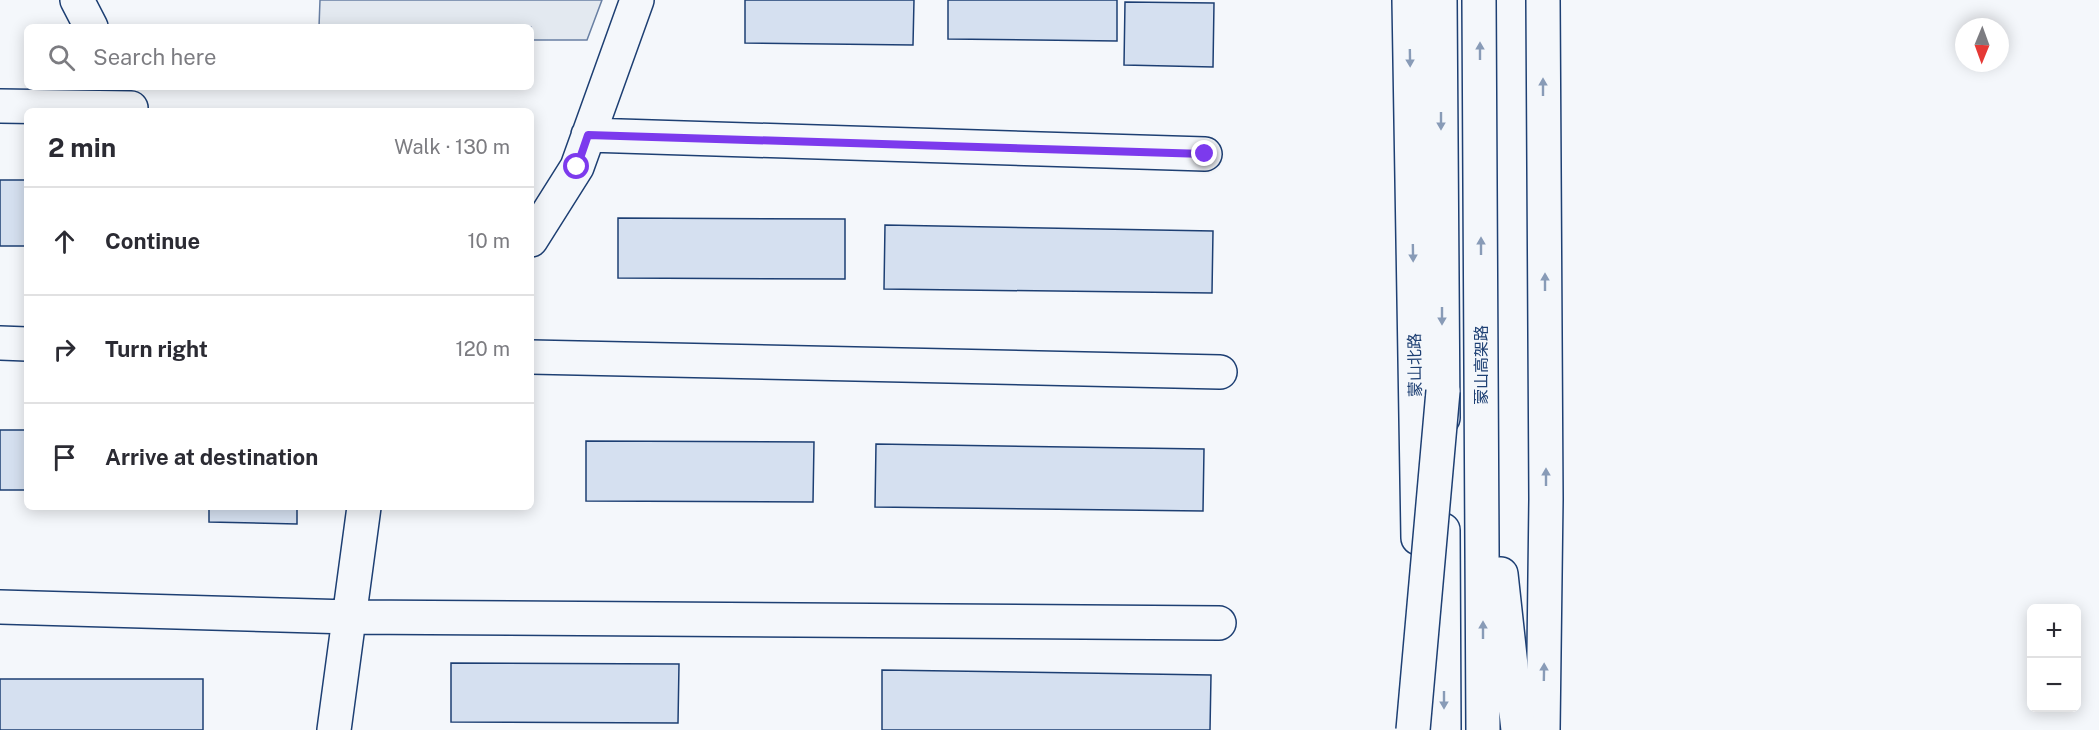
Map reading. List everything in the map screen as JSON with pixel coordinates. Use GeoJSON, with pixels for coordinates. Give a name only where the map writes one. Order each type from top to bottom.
{"type":"FeatureCollection","features":[{"type":"Feature","properties":{"kind":"main road"},"geometry":{"type":"LineString","coordinates":[[77,0],[89,24]]}},
{"type":"Feature","properties":{"kind":"main road"},"geometry":{"type":"LineString","coordinates":[[534,235],[577,167],[638,0]]}},
{"type":"Feature","properties":{"kind":"main road","name":"蒙山北路"},"geometry":{"type":"LineString","coordinates":[[1409,0],[1422,730]]}},
{"type":"Feature","properties":{"kind":"main road"},"geometry":{"type":"LineString","coordinates":[[1440,0],[1444,730]]}},
{"type":"Feature","properties":{"kind":"main road","name":"蒙山高架路"},"geometry":{"type":"LineString","coordinates":[[1479,0],[1483,730]]}},
{"type":"Feature","properties":{"kind":"main road"},"geometry":{"type":"LineString","coordinates":[[1543,0],[1546,499],[1543,730]]}},
{"type":"Feature","properties":{"kind":"main road"},"geometry":{"type":"LineString","coordinates":[[0,106],[128,102]]}},
{"type":"Feature","properties":{"kind":"main road"},"geometry":{"type":"LineString","coordinates":[[588,135],[1205,154]]}},
{"type":"Feature","properties":{"kind":"main road"},"geometry":{"type":"LineString","coordinates":[[0,343],[24,344]]}},
{"type":"Feature","properties":{"kind":"main road"},"geometry":{"type":"LineString","coordinates":[[534,357],[1220,372]]}},
{"type":"Feature","properties":{"kind":"main road"},"geometry":{"type":"LineString","coordinates":[[1413,730],[1443,391]]}},
{"type":"Feature","properties":{"kind":"main road"},"geometry":{"type":"LineString","coordinates":[[1482,396],[1518,730]]}},
{"type":"Feature","properties":{"kind":"main road"},"geometry":{"type":"LineString","coordinates":[[334,730],[363,510]]}},
{"type":"Feature","properties":{"kind":"main road"},"geometry":{"type":"LineString","coordinates":[[0,607],[350,617],[1219,623]]}},
{"type":"Feature","properties":{"kind":"shaded area"},"geometry":{"type":"Polygon","coordinates":[[[320,0],[602,0],[587,40],[534,40],[534,24],[319,24],[320,0]]]}},
{"type":"Feature","properties":{"kind":"building"},"geometry":{"type":"Polygon","coordinates":[[[745,0],[914,0],[913,45],[745,43],[745,0]]]}},
{"type":"Feature","properties":{"kind":"building"},"geometry":{"type":"Polygon","coordinates":[[[948,0],[1117,0],[1117,41],[948,39],[948,0]]]}},
{"type":"Feature","properties":{"kind":"building"},"geometry":{"type":"Polygon","coordinates":[[[1125,2],[1214,3],[1213,67],[1124,65],[1125,2]]]}},
{"type":"Feature","properties":{"kind":"building"},"geometry":{"type":"Polygon","coordinates":[[[0,180],[24,180],[24,246],[0,246],[0,180]]]}},
{"type":"Feature","properties":{"kind":"building"},"geometry":{"type":"Polygon","coordinates":[[[618,218],[845,219],[845,279],[618,278],[618,218]]]}},
{"type":"Feature","properties":{"kind":"building"},"geometry":{"type":"Polygon","coordinates":[[[885,225],[1213,231],[1212,293],[884,289],[885,225]]]}},
{"type":"Feature","properties":{"kind":"building"},"geometry":{"type":"Polygon","coordinates":[[[0,430],[24,430],[24,490],[0,490],[0,430]]]}},
{"type":"Feature","properties":{"kind":"building"},"geometry":{"type":"Polygon","coordinates":[[[586,441],[814,442],[813,502],[586,501],[586,441]]]}},
{"type":"Feature","properties":{"kind":"building"},"geometry":{"type":"Polygon","coordinates":[[[876,444],[1204,449],[1203,511],[875,507],[876,444]]]}},
{"type":"Feature","properties":{"kind":"building"},"geometry":{"type":"Polygon","coordinates":[[[209,510],[297,510],[297,524],[209,522],[209,510]]]}},
{"type":"Feature","properties":{"kind":"building"},"geometry":{"type":"Polygon","coordinates":[[[451,663],[679,664],[678,723],[451,722],[451,663]]]}},
{"type":"Feature","properties":{"kind":"building"},"geometry":{"type":"Polygon","coordinates":[[[882,670],[1211,675],[1210,730],[882,730],[882,670]]]}},
{"type":"Feature","properties":{"kind":"building"},"geometry":{"type":"Polygon","coordinates":[[[0,679],[203,679],[203,730],[0,730],[0,679]]]}},
{"type":"Feature","properties":{"kind":"route"},"geometry":{"type":"LineString","coordinates":[[577,167],[588,135],[1205,154]]}}]}
